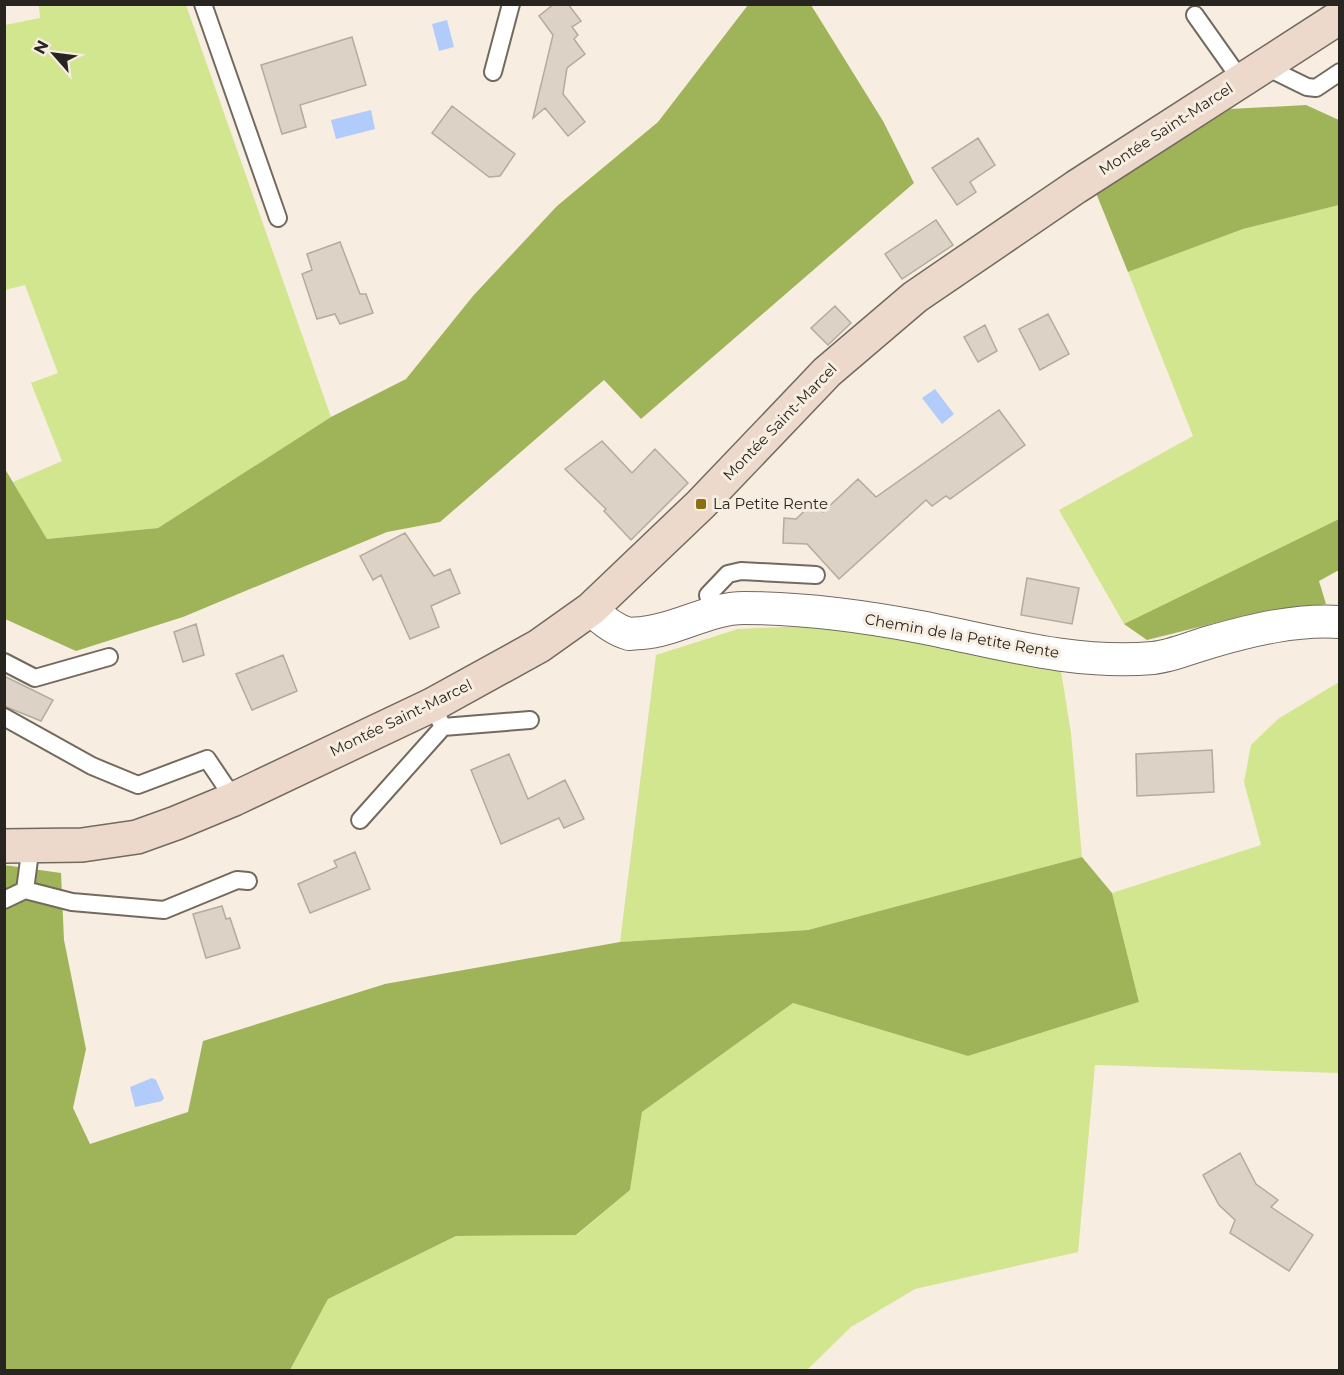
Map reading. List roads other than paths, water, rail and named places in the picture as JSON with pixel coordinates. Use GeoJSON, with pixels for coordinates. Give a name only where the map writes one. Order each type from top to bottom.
{"type":"FeatureCollection","features":[{"type":"Feature","properties":{"kind":"main road","name":"Montée Saint-Marcel"},"geometry":{"type":"LineString","coordinates":[[18,845],[82,844],[137,837],[437,716],[591,609],[701,504],[827,372],[907,304],[1057,200],[1340,17]]}},
{"type":"Feature","properties":{"kind":"street","name":"Chemin de la Petite Rente"},"geometry":{"type":"LineString","coordinates":[[591,609],[604,621],[629,634],[660,631],[712,613],[741,608],[821,611],[920,627],[1011,647],[1080,658],[1155,658],[1229,636],[1275,626],[1317,621],[1340,622]]}},
{"type":"Feature","properties":{"kind":"lane"},"geometry":{"type":"LineString","coordinates":[[203,4],[278,218]]}},
{"type":"Feature","properties":{"kind":"lane"},"geometry":{"type":"LineString","coordinates":[[493,72],[511,4]]}},
{"type":"Feature","properties":{"kind":"lane"},"geometry":{"type":"LineString","coordinates":[[1195,15],[1253,73],[1317,88],[1340,72]]}},
{"type":"Feature","properties":{"kind":"lane"},"geometry":{"type":"LineString","coordinates":[[712,613],[708,595],[728,574],[741,571],[816,575]]}},
{"type":"Feature","properties":{"kind":"lane"},"geometry":{"type":"LineString","coordinates":[[4,662],[35,678],[109,657]]}},
{"type":"Feature","properties":{"kind":"lane"},"geometry":{"type":"LineString","coordinates":[[360,820],[437,716],[530,720]]}},
{"type":"Feature","properties":{"kind":"lane"},"geometry":{"type":"LineString","coordinates":[[4,717],[92,766],[138,785],[207,759],[234,799]]}},
{"type":"Feature","properties":{"kind":"lane"},"geometry":{"type":"LineString","coordinates":[[18,845],[25,890]]}},
{"type":"Feature","properties":{"kind":"lane"},"geometry":{"type":"LineString","coordinates":[[4,900],[25,890],[72,902],[164,910],[237,880],[248,881]]}},
{"type":"Feature","properties":{"kind":"water"},"geometry":{"type":"Polygon","coordinates":[[[447,20],[454,47],[439,51],[432,24],[447,20]]]}},
{"type":"Feature","properties":{"kind":"water"},"geometry":{"type":"Polygon","coordinates":[[[371,110],[375,129],[336,139],[331,120],[371,110]]]}},
{"type":"Feature","properties":{"kind":"water"},"geometry":{"type":"Polygon","coordinates":[[[935,389],[954,414],[942,424],[922,398],[935,389]]]}},
{"type":"Feature","properties":{"kind":"water"},"geometry":{"type":"Polygon","coordinates":[[[152,1078],[156,1080],[164,1098],[162,1101],[135,1107],[130,1087],[152,1078]]]}},
{"type":"Feature","properties":{"kind":"place","name":"La Petite Rente"},"geometry":{"type":"Point","coordinates":[701,504]}}]}
